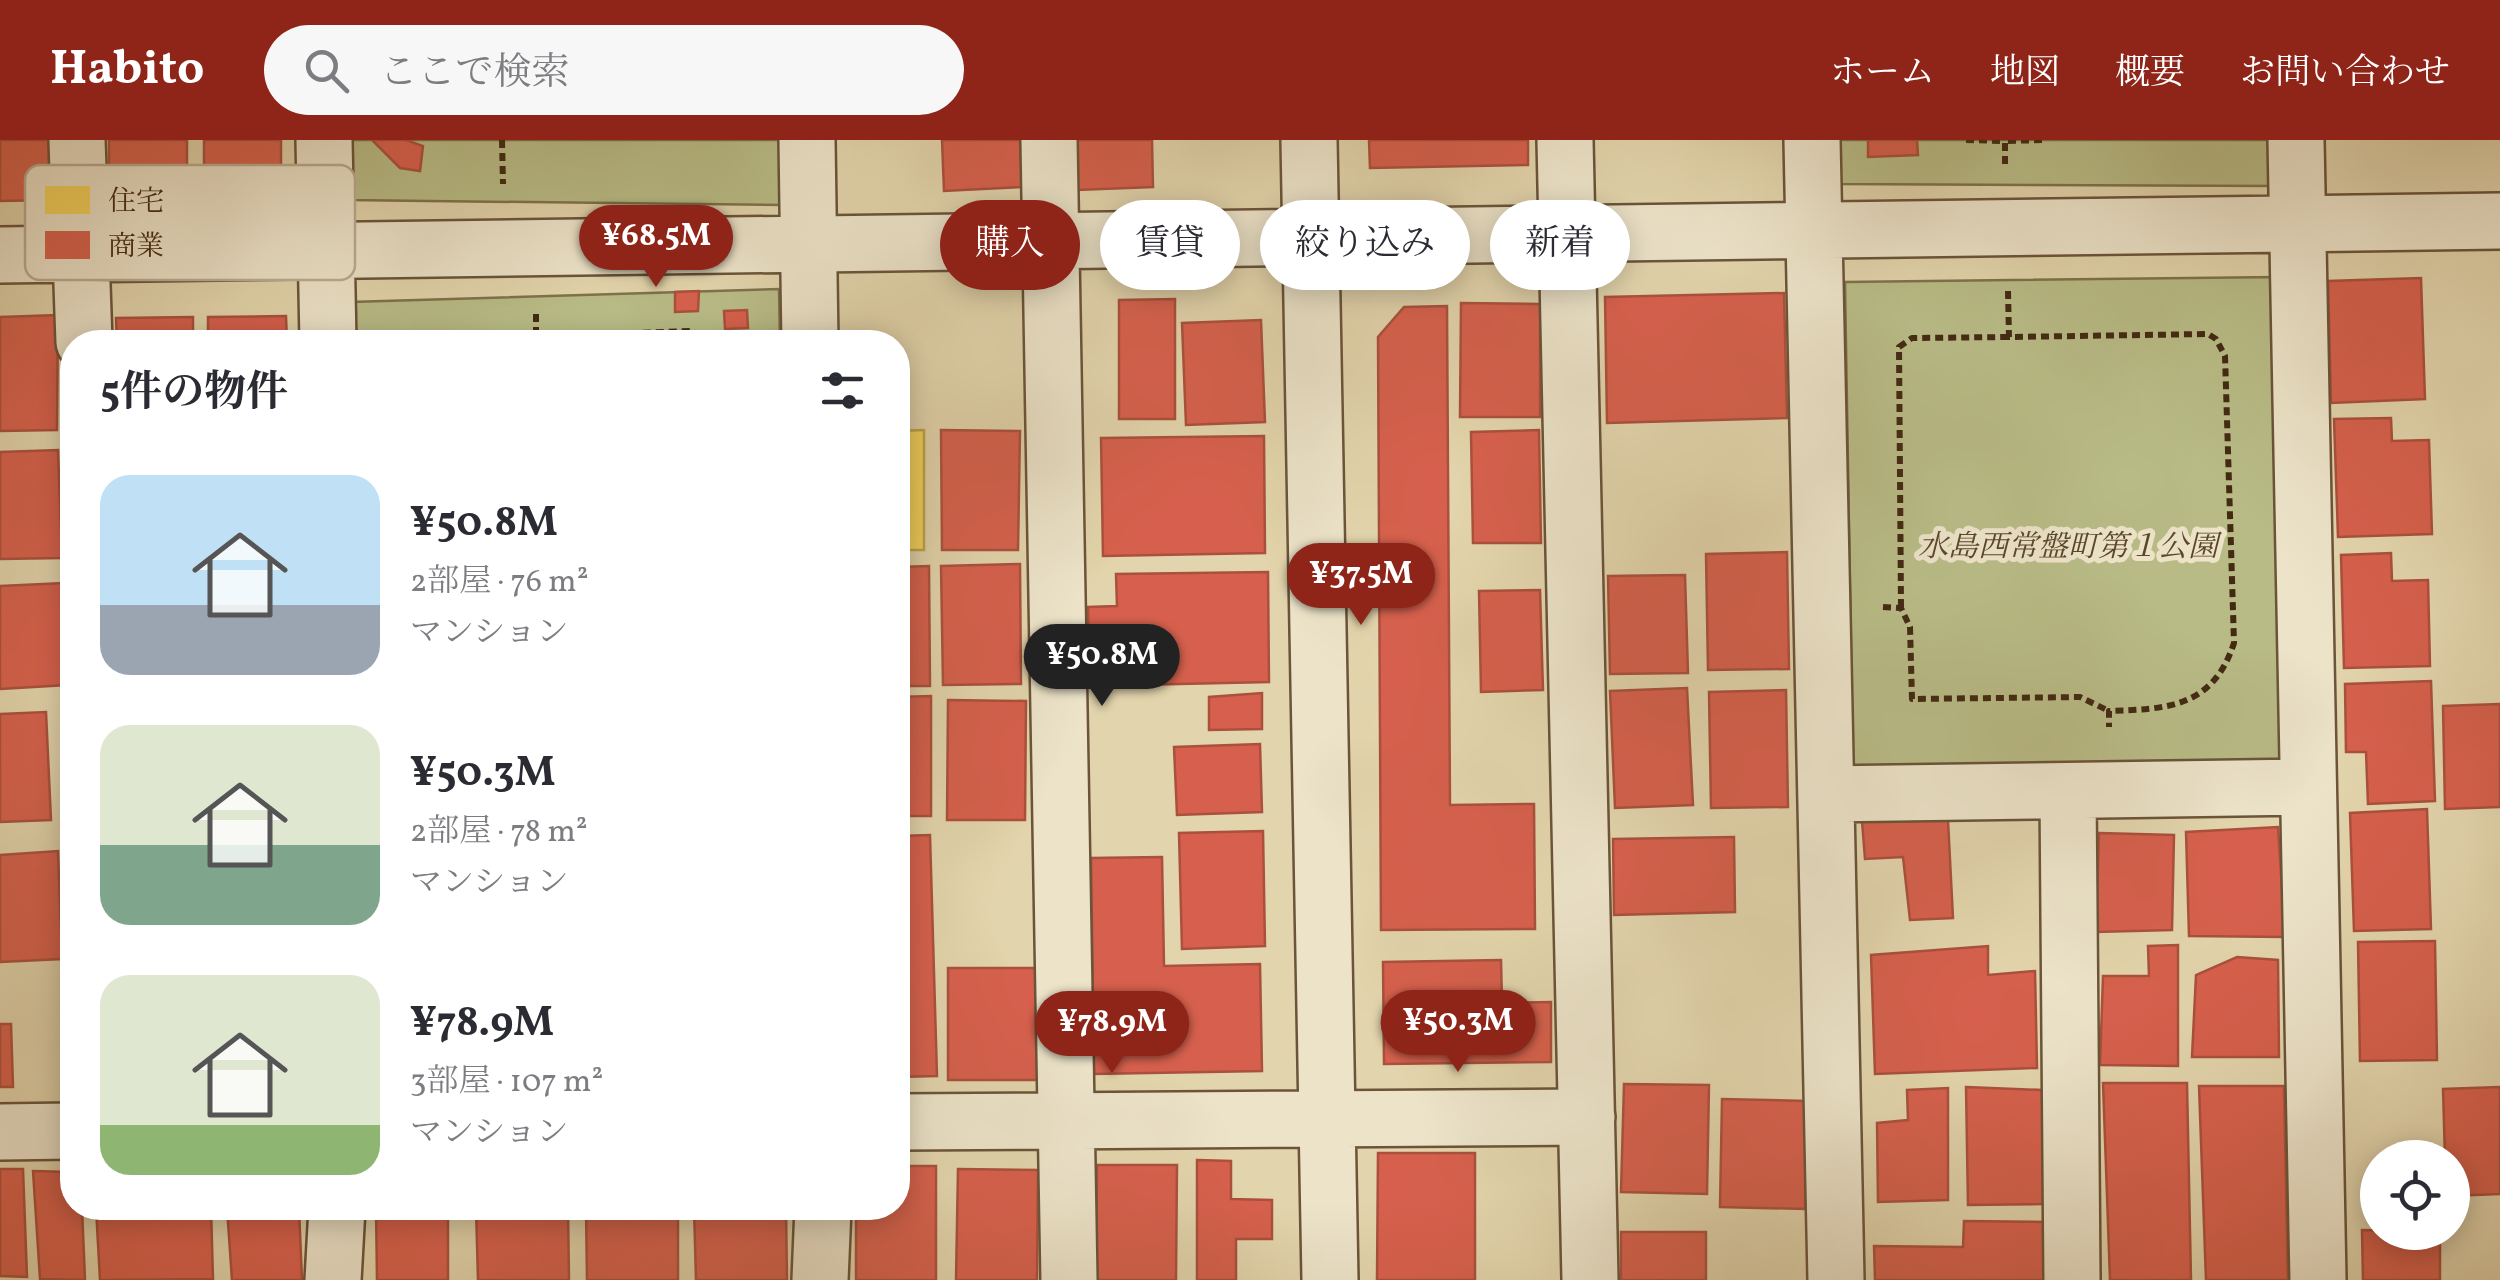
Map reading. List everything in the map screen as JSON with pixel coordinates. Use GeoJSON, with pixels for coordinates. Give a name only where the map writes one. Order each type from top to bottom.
{"type":"FeatureCollection","features":[{"type":"Feature","properties":{"kind":"street"},"geometry":{"type":"LineString","coordinates":[[76,140],[77,165]]}},
{"type":"Feature","properties":{"kind":"street"},"geometry":{"type":"LineString","coordinates":[[324,140],[324,165]]}},
{"type":"Feature","properties":{"kind":"street"},"geometry":{"type":"LineString","coordinates":[[807,140],[810,330]]}},
{"type":"Feature","properties":{"kind":"street"},"geometry":{"type":"LineString","coordinates":[[1049,140],[1051,200]]}},
{"type":"Feature","properties":{"kind":"street"},"geometry":{"type":"LineString","coordinates":[[1308,140],[1310,200]]}},
{"type":"Feature","properties":{"kind":"street"},"geometry":{"type":"LineString","coordinates":[[1566,140],[1567,200]]}},
{"type":"Feature","properties":{"kind":"street"},"geometry":{"type":"LineString","coordinates":[[1812,140],[1836,1280]]}},
{"type":"Feature","properties":{"kind":"street"},"geometry":{"type":"LineString","coordinates":[[2296,140],[2318,1280]]}},
{"type":"Feature","properties":{"kind":"street"},"geometry":{"type":"LineString","coordinates":[[1630,235],[2500,221]]}},
{"type":"Feature","properties":{"kind":"street"},"geometry":{"type":"LineString","coordinates":[[1080,242],[1260,240]]}},
{"type":"Feature","properties":{"kind":"street"},"geometry":{"type":"LineString","coordinates":[[355,251],[940,243]]}},
{"type":"Feature","properties":{"kind":"street"},"geometry":{"type":"LineString","coordinates":[[81,280],[83,330]]}},
{"type":"Feature","properties":{"kind":"street"},"geometry":{"type":"LineString","coordinates":[[327,280],[328,330]]}},
{"type":"Feature","properties":{"kind":"street"},"geometry":{"type":"LineString","coordinates":[[1053,290],[1069,1280]]}},
{"type":"Feature","properties":{"kind":"street"},"geometry":{"type":"LineString","coordinates":[[1312,290],[1330,1280]]}},
{"type":"Feature","properties":{"kind":"street"},"geometry":{"type":"LineString","coordinates":[[1568,290],[1590,1280]]}},
{"type":"Feature","properties":{"kind":"street"},"geometry":{"type":"LineString","coordinates":[[1826,794],[2306,787]]}},
{"type":"Feature","properties":{"kind":"street"},"geometry":{"type":"LineString","coordinates":[[2072,1280],[2088,792]]}},
{"type":"Feature","properties":{"kind":"street"},"geometry":{"type":"LineString","coordinates":[[910,1122],[1587,1118]]}},
{"type":"Feature","properties":{"kind":"street"},"geometry":{"type":"LineString","coordinates":[[0,1132],[60,1131]]}},
{"type":"Feature","properties":{"kind":"street"},"geometry":{"type":"LineString","coordinates":[[333,1280],[336,1220]]}},
{"type":"Feature","properties":{"kind":"street"},"geometry":{"type":"LineString","coordinates":[[820,1280],[822,1220]]}},
{"type":"Feature","properties":{"kind":"path"},"geometry":{"type":"LineString","coordinates":[[1966,140],[2004,141]]}},
{"type":"Feature","properties":{"kind":"path"},"geometry":{"type":"LineString","coordinates":[[2008,229],[2009,337]]}},
{"type":"Feature","properties":{"kind":"path"},"geometry":{"type":"LineString","coordinates":[[2208,334],[2224,356],[2234,642],[2226,666],[2196,697],[2171,707],[2109,711],[2080,698],[1912,699],[1910,628],[1900,608],[1899,347],[1912,338],[2009,337],[2208,334]]}},
{"type":"Feature","properties":{"kind":"path"},"geometry":{"type":"LineString","coordinates":[[1822,607],[1900,608]]}},
{"type":"Feature","properties":{"kind":"path"},"geometry":{"type":"LineString","coordinates":[[2088,792],[2109,711]]}},
{"type":"Feature","properties":{"kind":"green space"},"geometry":{"type":"Polygon","coordinates":[[[346,140],[780,140],[781,205],[355,200],[355,165],[346,165],[346,140]]]}},
{"type":"Feature","properties":{"kind":"green space"},"geometry":{"type":"Polygon","coordinates":[[[1838,140],[2272,140],[2274,186],[1839,184],[1838,140]]]}},
{"type":"Feature","properties":{"kind":"green space","name":"水島西常盤町第１公園"},"geometry":{"type":"Polygon","coordinates":[[[2278,277],[2291,768],[1853,772],[1845,282],[2278,277]]]}},
{"type":"Feature","properties":{"kind":"green space"},"geometry":{"type":"Polygon","coordinates":[[[779,289],[780,330],[352,330],[351,302],[779,289]]]}},
{"type":"Feature","properties":{"kind":"building: 住宅"},"geometry":{"type":"Polygon","coordinates":[[[924,430],[924,550],[910,550],[910,431],[924,430]]]}},
{"type":"Feature","properties":{"kind":"building: 商業"},"geometry":{"type":"Polygon","coordinates":[[[0,140],[49,140],[49,165],[25,165],[25,200],[0,201],[0,140]]]}},
{"type":"Feature","properties":{"kind":"building: 商業"},"geometry":{"type":"Polygon","coordinates":[[[109,140],[187,140],[187,165],[109,165],[109,140]]]}},
{"type":"Feature","properties":{"kind":"building: 商業"},"geometry":{"type":"Polygon","coordinates":[[[204,140],[281,140],[281,165],[204,165],[204,140]]]}},
{"type":"Feature","properties":{"kind":"building: 商業"},"geometry":{"type":"Polygon","coordinates":[[[372,140],[406,140],[423,146],[420,171],[400,168],[372,140]]]}},
{"type":"Feature","properties":{"kind":"building: 商業"},"geometry":{"type":"Polygon","coordinates":[[[942,140],[1020,140],[1022,187],[944,191],[942,140]]]}},
{"type":"Feature","properties":{"kind":"building: 商業"},"geometry":{"type":"Polygon","coordinates":[[[1075,140],[1152,140],[1153,187],[1077,190],[1075,140]]]}},
{"type":"Feature","properties":{"kind":"building: 商業"},"geometry":{"type":"Polygon","coordinates":[[[1369,140],[1528,140],[1528,165],[1370,168],[1369,140]]]}},
{"type":"Feature","properties":{"kind":"building: 商業"},"geometry":{"type":"Polygon","coordinates":[[[1868,140],[1917,140],[1918,155],[1868,157],[1868,140]]]}},
{"type":"Feature","properties":{"kind":"building: 商業"},"geometry":{"type":"Polygon","coordinates":[[[2421,278],[2425,399],[2331,403],[2328,281],[2421,278]]]}},
{"type":"Feature","properties":{"kind":"building: 商業"},"geometry":{"type":"Polygon","coordinates":[[[699,291],[698,311],[675,312],[675,292],[699,291]]]}},
{"type":"Feature","properties":{"kind":"building: 商業"},"geometry":{"type":"Polygon","coordinates":[[[1784,293],[1787,418],[1607,423],[1605,297],[1784,293]]]}},
{"type":"Feature","properties":{"kind":"building: 商業"},"geometry":{"type":"Polygon","coordinates":[[[1175,299],[1175,419],[1119,419],[1119,300],[1175,299]]]}},
{"type":"Feature","properties":{"kind":"building: 商業"},"geometry":{"type":"Polygon","coordinates":[[[1461,303],[1540,304],[1540,417],[1460,417],[1461,303]]]}},
{"type":"Feature","properties":{"kind":"building: 商業"},"geometry":{"type":"Polygon","coordinates":[[[1447,306],[1450,805],[1534,804],[1535,929],[1381,930],[1378,337],[1404,307],[1447,306]]]}},
{"type":"Feature","properties":{"kind":"building: 商業"},"geometry":{"type":"Polygon","coordinates":[[[747,310],[748,328],[725,329],[724,311],[747,310]]]}},
{"type":"Feature","properties":{"kind":"building: 商業"},"geometry":{"type":"Polygon","coordinates":[[[58,315],[57,430],[0,431],[0,317],[58,315]]]}},
{"type":"Feature","properties":{"kind":"building: 商業"},"geometry":{"type":"Polygon","coordinates":[[[286,316],[287,330],[208,330],[208,317],[286,316]]]}},
{"type":"Feature","properties":{"kind":"building: 商業"},"geometry":{"type":"Polygon","coordinates":[[[193,317],[193,330],[116,330],[116,318],[193,317]]]}},
{"type":"Feature","properties":{"kind":"building: 商業"},"geometry":{"type":"Polygon","coordinates":[[[1261,320],[1265,422],[1186,425],[1182,323],[1261,320]]]}},
{"type":"Feature","properties":{"kind":"building: 商業"},"geometry":{"type":"Polygon","coordinates":[[[2391,418],[2392,441],[2429,440],[2432,534],[2338,537],[2334,419],[2391,418]]]}},
{"type":"Feature","properties":{"kind":"building: 商業"},"geometry":{"type":"Polygon","coordinates":[[[941,430],[1020,431],[1018,550],[942,550],[941,430]]]}},
{"type":"Feature","properties":{"kind":"building: 商業"},"geometry":{"type":"Polygon","coordinates":[[[1539,430],[1541,543],[1473,543],[1471,432],[1539,430]]]}},
{"type":"Feature","properties":{"kind":"building: 商業"},"geometry":{"type":"Polygon","coordinates":[[[1264,436],[1265,553],[1103,556],[1101,438],[1264,436]]]}},
{"type":"Feature","properties":{"kind":"building: 商業"},"geometry":{"type":"Polygon","coordinates":[[[58,450],[60,558],[0,559],[0,452],[58,450]]]}},
{"type":"Feature","properties":{"kind":"building: 商業"},"geometry":{"type":"Polygon","coordinates":[[[1787,552],[1789,669],[1708,670],[1706,554],[1787,552]]]}},
{"type":"Feature","properties":{"kind":"building: 商業"},"geometry":{"type":"Polygon","coordinates":[[[2391,553],[2392,581],[2428,580],[2430,666],[2344,668],[2341,555],[2391,553]]]}},
{"type":"Feature","properties":{"kind":"building: 商業"},"geometry":{"type":"Polygon","coordinates":[[[1020,564],[1021,684],[943,685],[941,566],[1020,564]]]}},
{"type":"Feature","properties":{"kind":"building: 商業"},"geometry":{"type":"Polygon","coordinates":[[[929,566],[930,686],[910,686],[910,567],[929,566]]]}},
{"type":"Feature","properties":{"kind":"building: 商業"},"geometry":{"type":"Polygon","coordinates":[[[1268,572],[1269,682],[1089,686],[1088,607],[1117,606],[1116,574],[1268,572]]]}},
{"type":"Feature","properties":{"kind":"building: 商業"},"geometry":{"type":"Polygon","coordinates":[[[1685,575],[1688,673],[1610,674],[1608,576],[1685,575]]]}},
{"type":"Feature","properties":{"kind":"building: 商業"},"geometry":{"type":"Polygon","coordinates":[[[60,583],[60,685],[0,689],[0,586],[60,583]]]}},
{"type":"Feature","properties":{"kind":"building: 商業"},"geometry":{"type":"Polygon","coordinates":[[[1540,590],[1543,690],[1481,692],[1479,591],[1540,590]]]}},
{"type":"Feature","properties":{"kind":"building: 商業"},"geometry":{"type":"Polygon","coordinates":[[[2431,681],[2435,801],[2368,804],[2366,752],[2346,752],[2345,684],[2431,681]]]}},
{"type":"Feature","properties":{"kind":"building: 商業"},"geometry":{"type":"Polygon","coordinates":[[[1687,688],[1693,805],[1615,808],[1610,691],[1687,688]]]}},
{"type":"Feature","properties":{"kind":"building: 商業"},"geometry":{"type":"Polygon","coordinates":[[[1786,690],[1788,807],[1711,808],[1709,692],[1786,690]]]}},
{"type":"Feature","properties":{"kind":"building: 商業"},"geometry":{"type":"Polygon","coordinates":[[[1262,693],[1262,729],[1209,730],[1209,697],[1262,693]]]}},
{"type":"Feature","properties":{"kind":"building: 商業"},"geometry":{"type":"Polygon","coordinates":[[[931,696],[931,816],[910,816],[910,697],[931,696]]]}},
{"type":"Feature","properties":{"kind":"building: 商業"},"geometry":{"type":"Polygon","coordinates":[[[948,700],[1026,701],[1025,820],[947,820],[948,700]]]}},
{"type":"Feature","properties":{"kind":"building: 商業"},"geometry":{"type":"Polygon","coordinates":[[[2500,704],[2500,807],[2445,809],[2443,706],[2500,704]]]}},
{"type":"Feature","properties":{"kind":"building: 商業"},"geometry":{"type":"Polygon","coordinates":[[[46,712],[51,820],[0,822],[0,714],[46,712]]]}},
{"type":"Feature","properties":{"kind":"building: 商業"},"geometry":{"type":"Polygon","coordinates":[[[1260,744],[1262,812],[1177,815],[1174,747],[1260,744]]]}},
{"type":"Feature","properties":{"kind":"building: 商業"},"geometry":{"type":"Polygon","coordinates":[[[2427,809],[2431,929],[2354,931],[2350,813],[2427,809]]]}},
{"type":"Feature","properties":{"kind":"building: 商業"},"geometry":{"type":"Polygon","coordinates":[[[1948,820],[1953,918],[1910,920],[1903,857],[1865,859],[1862,821],[1948,820]]]}},
{"type":"Feature","properties":{"kind":"building: 商業"},"geometry":{"type":"Polygon","coordinates":[[[2278,827],[2285,937],[2189,936],[2186,832],[2278,827]]]}},
{"type":"Feature","properties":{"kind":"building: 商業"},"geometry":{"type":"Polygon","coordinates":[[[1263,831],[1265,946],[1182,949],[1179,833],[1263,831]]]}},
{"type":"Feature","properties":{"kind":"building: 商業"},"geometry":{"type":"Polygon","coordinates":[[[2099,833],[2174,835],[2172,930],[2096,932],[2099,833]]]}},
{"type":"Feature","properties":{"kind":"building: 商業"},"geometry":{"type":"Polygon","coordinates":[[[930,835],[937,1076],[910,1077],[910,836],[930,835]]]}},
{"type":"Feature","properties":{"kind":"building: 商業"},"geometry":{"type":"Polygon","coordinates":[[[1734,837],[1735,912],[1614,915],[1613,839],[1734,837]]]}},
{"type":"Feature","properties":{"kind":"building: 商業"},"geometry":{"type":"Polygon","coordinates":[[[58,851],[60,959],[0,962],[0,855],[58,851]]]}},
{"type":"Feature","properties":{"kind":"building: 商業"},"geometry":{"type":"Polygon","coordinates":[[[1162,857],[1164,966],[1260,964],[1262,1071],[1094,1074],[1091,858],[1162,857]]]}},
{"type":"Feature","properties":{"kind":"building: 商業"},"geometry":{"type":"Polygon","coordinates":[[[2435,941],[2437,1060],[2360,1061],[2358,942],[2435,941]]]}},
{"type":"Feature","properties":{"kind":"building: 商業"},"geometry":{"type":"Polygon","coordinates":[[[2178,945],[2178,1066],[2100,1065],[2103,976],[2149,976],[2148,946],[2178,945]]]}},
{"type":"Feature","properties":{"kind":"building: 商業"},"geometry":{"type":"Polygon","coordinates":[[[1988,946],[1988,975],[2035,971],[2037,1068],[1875,1074],[1871,955],[1988,946]]]}},
{"type":"Feature","properties":{"kind":"building: 商業"},"geometry":{"type":"Polygon","coordinates":[[[2237,957],[2278,960],[2279,1057],[2192,1057],[2196,975],[2237,957]]]}},
{"type":"Feature","properties":{"kind":"building: 商業"},"geometry":{"type":"Polygon","coordinates":[[[1501,960],[1502,1003],[1551,1002],[1551,1062],[1384,1064],[1383,962],[1501,960]]]}},
{"type":"Feature","properties":{"kind":"building: 商業"},"geometry":{"type":"Polygon","coordinates":[[[948,968],[1039,968],[1039,1080],[948,1080],[948,968]]]}},
{"type":"Feature","properties":{"kind":"building: 商業"},"geometry":{"type":"Polygon","coordinates":[[[0,1024],[11,1024],[13,1087],[0,1087],[0,1024]]]}},
{"type":"Feature","properties":{"kind":"building: 商業"},"geometry":{"type":"Polygon","coordinates":[[[2103,1083],[2187,1083],[2191,1280],[2110,1280],[2103,1083]]]}},
{"type":"Feature","properties":{"kind":"building: 商業"},"geometry":{"type":"Polygon","coordinates":[[[1624,1084],[1709,1085],[1707,1194],[1621,1192],[1624,1084]]]}},
{"type":"Feature","properties":{"kind":"building: 商業"},"geometry":{"type":"Polygon","coordinates":[[[2199,1086],[2284,1086],[2288,1280],[2206,1280],[2199,1086]]]}},
{"type":"Feature","properties":{"kind":"building: 商業"},"geometry":{"type":"Polygon","coordinates":[[[1966,1087],[2042,1090],[2044,1204],[1968,1205],[1966,1087]]]}},
{"type":"Feature","properties":{"kind":"building: 商業"},"geometry":{"type":"Polygon","coordinates":[[[2500,1087],[2500,1194],[2470,1195],[2470,1140],[2444,1140],[2443,1089],[2500,1087]]]}},
{"type":"Feature","properties":{"kind":"building: 商業"},"geometry":{"type":"Polygon","coordinates":[[[1948,1088],[1948,1200],[1878,1202],[1877,1123],[1908,1120],[1907,1090],[1948,1088]]]}},
{"type":"Feature","properties":{"kind":"building: 商業"},"geometry":{"type":"Polygon","coordinates":[[[1722,1099],[1807,1101],[1805,1209],[1720,1207],[1722,1099]]]}},
{"type":"Feature","properties":{"kind":"building: 商業"},"geometry":{"type":"Polygon","coordinates":[[[1378,1153],[1475,1153],[1475,1280],[1377,1280],[1378,1153]]]}},
{"type":"Feature","properties":{"kind":"building: 商業"},"geometry":{"type":"Polygon","coordinates":[[[1197,1160],[1231,1161],[1231,1199],[1272,1200],[1272,1239],[1236,1239],[1236,1280],[1197,1280],[1197,1160]]]}},
{"type":"Feature","properties":{"kind":"building: 商業"},"geometry":{"type":"Polygon","coordinates":[[[1097,1165],[1177,1165],[1176,1280],[1096,1280],[1097,1165]]]}},
{"type":"Feature","properties":{"kind":"building: 商業"},"geometry":{"type":"Polygon","coordinates":[[[910,1166],[936,1166],[936,1280],[856,1280],[856,1220],[910,1220],[910,1166]]]}},
{"type":"Feature","properties":{"kind":"building: 商業"},"geometry":{"type":"Polygon","coordinates":[[[0,1169],[23,1169],[27,1277],[0,1276],[0,1169]]]}},
{"type":"Feature","properties":{"kind":"building: 商業"},"geometry":{"type":"Polygon","coordinates":[[[958,1169],[1038,1170],[1037,1280],[956,1280],[958,1169]]]}},
{"type":"Feature","properties":{"kind":"building: 商業"},"geometry":{"type":"Polygon","coordinates":[[[33,1171],[60,1172],[60,1220],[82,1220],[85,1280],[40,1279],[33,1171]]]}},
{"type":"Feature","properties":{"kind":"building: 商業"},"geometry":{"type":"Polygon","coordinates":[[[97,1220],[211,1220],[213,1279],[100,1280],[97,1220]]]}},
{"type":"Feature","properties":{"kind":"building: 商業"},"geometry":{"type":"Polygon","coordinates":[[[228,1220],[300,1220],[302,1280],[232,1280],[228,1220]]]}},
{"type":"Feature","properties":{"kind":"building: 商業"},"geometry":{"type":"Polygon","coordinates":[[[376,1220],[448,1220],[448,1280],[377,1280],[376,1220]]]}},
{"type":"Feature","properties":{"kind":"building: 商業"},"geometry":{"type":"Polygon","coordinates":[[[476,1220],[568,1220],[569,1280],[478,1280],[476,1220]]]}},
{"type":"Feature","properties":{"kind":"building: 商業"},"geometry":{"type":"Polygon","coordinates":[[[586,1220],[678,1220],[678,1280],[587,1280],[586,1220]]]}},
{"type":"Feature","properties":{"kind":"building: 商業"},"geometry":{"type":"Polygon","coordinates":[[[694,1220],[786,1220],[787,1280],[696,1280],[694,1220]]]}},
{"type":"Feature","properties":{"kind":"building: 商業"},"geometry":{"type":"Polygon","coordinates":[[[1964,1221],[2047,1222],[2044,1280],[1875,1280],[1874,1246],[1963,1247],[1964,1221]]]}},
{"type":"Feature","properties":{"kind":"building: 商業"},"geometry":{"type":"Polygon","coordinates":[[[1621,1232],[1706,1232],[1706,1280],[1621,1280],[1621,1232]]]}},
{"type":"Feature","properties":{"kind":"building: 商業"},"geometry":{"type":"Polygon","coordinates":[[[2362,1250],[2440,1250],[2440,1280],[2363,1280],[2362,1250]]]}}]}
